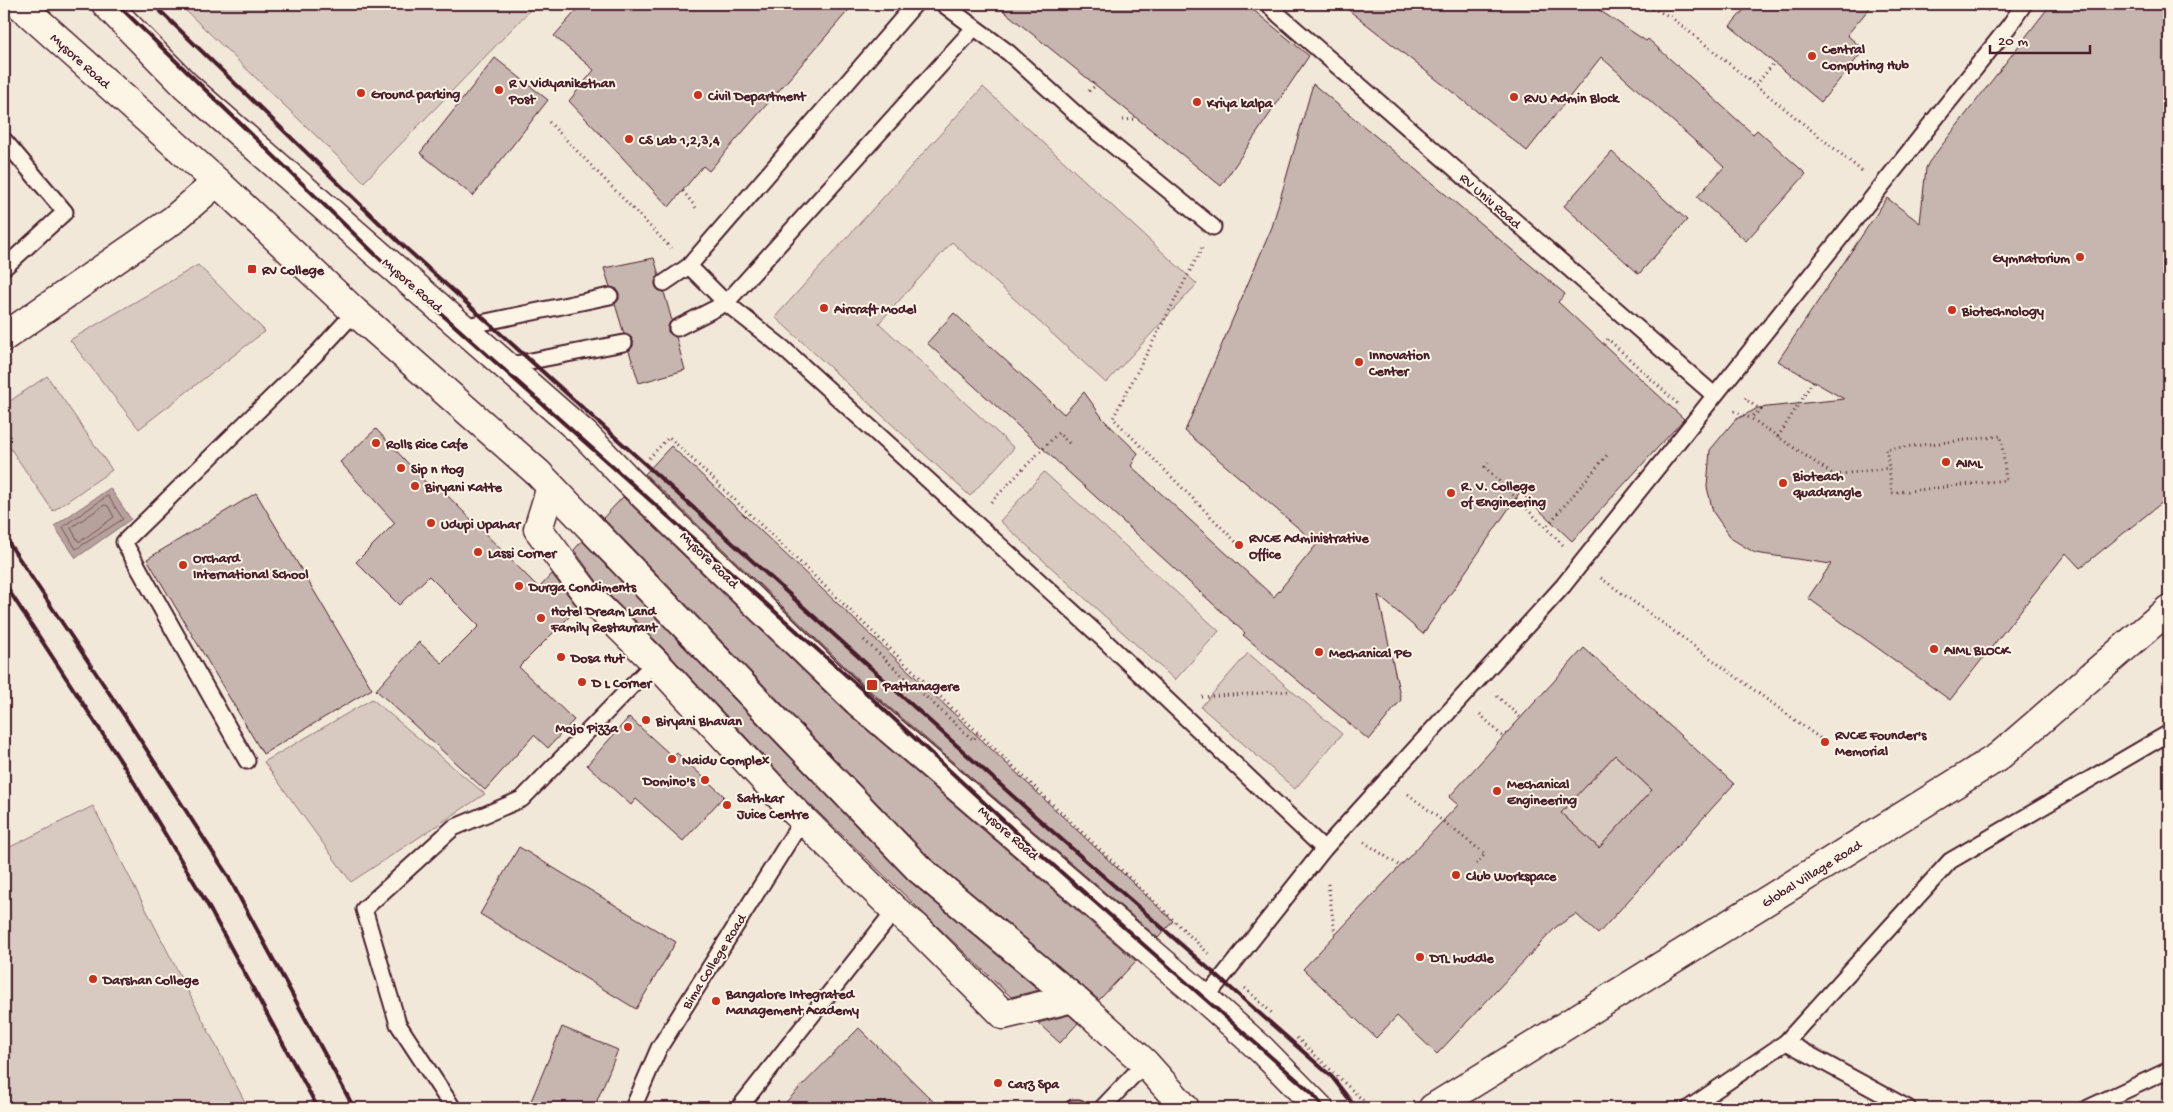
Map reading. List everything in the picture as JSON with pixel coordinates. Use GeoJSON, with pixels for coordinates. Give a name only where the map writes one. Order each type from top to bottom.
{"type":"FeatureCollection","features":[{"type":"Feature","properties":{"kind":"main road","name":"Mysore Road"},"geometry":{"type":"LineString","coordinates":[[19,4],[217,182],[355,312],[531,466],[919,869],[1073,998],[1145,1063],[1185,1108]]}},
{"type":"Feature","properties":{"kind":"main road","name":"Mysore Road"},"geometry":{"type":"LineString","coordinates":[[106,4],[186,86],[585,435],[628,480],[857,701],[1262,1050],[1319,1108]]}},
{"type":"Feature","properties":{"kind":"main road"},"geometry":{"type":"LineString","coordinates":[[4,337],[174,220],[217,182]]}},
{"type":"Feature","properties":{"kind":"main road"},"geometry":{"type":"LineString","coordinates":[[551,487],[538,529],[589,597],[655,662],[803,819],[895,910],[916,927],[1004,1016],[1073,998]]}},
{"type":"Feature","properties":{"kind":"main road","name":"Global Village Road"},"geometry":{"type":"LineString","coordinates":[[1433,1108],[1998,757],[2169,609]]}},
{"type":"Feature","properties":{"kind":"lane"},"geometry":{"type":"LineString","coordinates":[[664,283],[689,266],[915,4]]}},
{"type":"Feature","properties":{"kind":"lane","name":"RV Univ Road"},"geometry":{"type":"LineString","coordinates":[[1268,4],[1714,395]]}},
{"type":"Feature","properties":{"kind":"lane"},"geometry":{"type":"LineString","coordinates":[[1205,1000],[1342,828],[1563,586],[2024,4]]}},
{"type":"Feature","properties":{"kind":"lane"},"geometry":{"type":"LineString","coordinates":[[951,6],[974,28],[1009,53],[1087,124],[1213,227]]}},
{"type":"Feature","properties":{"kind":"lane"},"geometry":{"type":"LineString","coordinates":[[677,328],[726,303],[974,28]]}},
{"type":"Feature","properties":{"kind":"lane"},"geometry":{"type":"LineString","coordinates":[[4,140],[65,212],[6,266]]}},
{"type":"Feature","properties":{"kind":"lane"},"geometry":{"type":"LineString","coordinates":[[689,266],[726,303],[784,349],[972,520],[1167,700],[1324,849]]}},
{"type":"Feature","properties":{"kind":"lane"},"geometry":{"type":"LineString","coordinates":[[462,327],[610,296]]}},
{"type":"Feature","properties":{"kind":"lane"},"geometry":{"type":"LineString","coordinates":[[247,760],[124,542],[320,350],[355,312]]}},
{"type":"Feature","properties":{"kind":"lane"},"geometry":{"type":"LineString","coordinates":[[505,366],[624,343]]}},
{"type":"Feature","properties":{"kind":"lane"},"geometry":{"type":"LineString","coordinates":[[453,1108],[398,1024],[364,909],[453,828],[522,798],[655,662]]}},
{"type":"Feature","properties":{"kind":"lane"},"geometry":{"type":"LineString","coordinates":[[1689,1108],[1786,1042],[1950,861],[2169,733]]}},
{"type":"Feature","properties":{"kind":"lane","name":"Bima College Road"},"geometry":{"type":"LineString","coordinates":[[633,1108],[659,1048],[803,819]]}},
{"type":"Feature","properties":{"kind":"lane"},"geometry":{"type":"LineString","coordinates":[[739,1108],[895,910]]}},
{"type":"Feature","properties":{"kind":"lane"},"geometry":{"type":"LineString","coordinates":[[1786,1042],[1908,1108]]}},
{"type":"Feature","properties":{"kind":"lane"},"geometry":{"type":"LineString","coordinates":[[1102,1108],[1145,1063]]}},
{"type":"Feature","properties":{"kind":"lane"},"geometry":{"type":"LineString","coordinates":[[2088,1108],[2169,1070]]}},
{"type":"Feature","properties":{"kind":"lane"},"geometry":{"type":"LineString","coordinates":[[1073,1108],[1078,1108]]}},
{"type":"Feature","properties":{"kind":"path"},"geometry":{"type":"LineString","coordinates":[[1643,4],[1671,17],[1881,186]]}},
{"type":"Feature","properties":{"kind":"path"},"geometry":{"type":"LineString","coordinates":[[1756,85],[1774,63]]}},
{"type":"Feature","properties":{"kind":"path"},"geometry":{"type":"LineString","coordinates":[[549,122],[689,266]]}},
{"type":"Feature","properties":{"kind":"path"},"geometry":{"type":"LineString","coordinates":[[683,191],[696,208]]}},
{"type":"Feature","properties":{"kind":"path"},"geometry":{"type":"LineString","coordinates":[[1213,227],[1112,418],[1239,545]]}},
{"type":"Feature","properties":{"kind":"path"},"geometry":{"type":"LineString","coordinates":[[1604,344],[1608,339],[1695,420]]}},
{"type":"Feature","properties":{"kind":"path"},"geometry":{"type":"LineString","coordinates":[[1778,437],[1813,381]]}},
{"type":"Feature","properties":{"kind":"path"},"geometry":{"type":"LineString","coordinates":[[1746,400],[1761,410],[1750,418]]}},
{"type":"Feature","properties":{"kind":"path"},"geometry":{"type":"LineString","coordinates":[[1726,408],[1750,418],[1834,475],[1889,468]]}},
{"type":"Feature","properties":{"kind":"path"},"geometry":{"type":"LineString","coordinates":[[972,520],[1026,468],[1058,433],[1070,445]]}},
{"type":"Feature","properties":{"kind":"path"},"geometry":{"type":"LineString","coordinates":[[2001,436],[2006,480],[1892,493],[1889,468],[1886,449],[2001,436]]}},
{"type":"Feature","properties":{"kind":"path"},"geometry":{"type":"LineString","coordinates":[[628,480],[669,437],[1278,1019]]}},
{"type":"Feature","properties":{"kind":"path"},"geometry":{"type":"LineString","coordinates":[[1548,526],[1607,455]]}},
{"type":"Feature","properties":{"kind":"path"},"geometry":{"type":"LineString","coordinates":[[1488,462],[1485,467],[1580,563],[1825,742]]}},
{"type":"Feature","properties":{"kind":"path"},"geometry":{"type":"LineString","coordinates":[[864,640],[973,740],[978,733]]}},
{"type":"Feature","properties":{"kind":"path"},"geometry":{"type":"LineString","coordinates":[[1167,700],[1291,691]]}},
{"type":"Feature","properties":{"kind":"path"},"geometry":{"type":"LineString","coordinates":[[1496,695],[1521,718]]}},
{"type":"Feature","properties":{"kind":"path"},"geometry":{"type":"LineString","coordinates":[[1479,714],[1504,737]]}},
{"type":"Feature","properties":{"kind":"path"},"geometry":{"type":"LineString","coordinates":[[1387,779],[1485,854],[1475,866]]}},
{"type":"Feature","properties":{"kind":"path"},"geometry":{"type":"LineString","coordinates":[[1342,828],[1400,866]]}},
{"type":"Feature","properties":{"kind":"path"},"geometry":{"type":"LineString","coordinates":[[1324,849],[1335,934]]}},
{"type":"Feature","properties":{"kind":"path"},"geometry":{"type":"LineString","coordinates":[[1292,1033],[1372,1108]]}},
{"type":"Feature","properties":{"kind":"shaded area","name":"Ground parking"},"geometry":{"type":"Polygon","coordinates":[[[179,4],[536,4],[364,182],[179,4]]]}},
{"type":"Feature","properties":{"kind":"shaded area"},"geometry":{"type":"Polygon","coordinates":[[[983,87],[1197,284],[1106,383],[952,242],[879,323],[1014,448],[970,496],[775,317],[983,87]]]}},
{"type":"Feature","properties":{"kind":"shaded area"},"geometry":{"type":"Polygon","coordinates":[[[198,265],[265,331],[139,429],[70,340],[198,265]]]}},
{"type":"Feature","properties":{"kind":"shaded area"},"geometry":{"type":"Polygon","coordinates":[[[47,376],[112,470],[53,511],[4,439],[4,405],[47,376]]]}},
{"type":"Feature","properties":{"kind":"shaded area"},"geometry":{"type":"Polygon","coordinates":[[[1044,472],[1219,631],[1175,680],[1000,521],[1044,472]]]}},
{"type":"Feature","properties":{"kind":"shaded area"},"geometry":{"type":"Polygon","coordinates":[[[1248,653],[1342,734],[1295,789],[1201,707],[1248,653]]]}},
{"type":"Feature","properties":{"kind":"shaded area"},"geometry":{"type":"Polygon","coordinates":[[[372,699],[485,794],[351,882],[264,762],[372,699]]]}},
{"type":"Feature","properties":{"kind":"shaded area"},"geometry":{"type":"Polygon","coordinates":[[[1615,755],[1652,790],[1599,848],[1538,792],[1569,758],[1592,779],[1615,755]]]}},
{"type":"Feature","properties":{"kind":"shaded area","name":"Darshan College"},"geometry":{"type":"Polygon","coordinates":[[[93,806],[248,1108],[4,1108],[4,850],[93,806]]]}},
{"type":"Feature","properties":{"kind":"water"},"geometry":{"type":"Polygon","coordinates":[[[110,488],[131,519],[76,558],[54,526],[110,488]]]}},
{"type":"Feature","properties":{"kind":"building","name":"Civil Department"},"geometry":{"type":"Polygon","coordinates":[[[582,4],[854,4],[709,171],[703,166],[669,207],[569,101],[594,70],[554,36],[582,4]]]}},
{"type":"Feature","properties":{"kind":"building","name":"Kriya kalpa"},"geometry":{"type":"Polygon","coordinates":[[[995,4],[1246,4],[1309,56],[1221,186],[995,4]]]}},
{"type":"Feature","properties":{"kind":"building"},"geometry":{"type":"Polygon","coordinates":[[[1341,4],[1590,4],[1646,41],[1648,39],[1753,134],[1757,130],[1806,174],[1746,241],[1697,197],[1724,167],[1601,57],[1527,151],[1341,4]]]}},
{"type":"Feature","properties":{"kind":"building","name":"Central Computing Hub"},"geometry":{"type":"Polygon","coordinates":[[[1749,4],[1873,4],[1847,35],[1864,50],[1821,102],[1730,26],[1749,4]]]}},
{"type":"Feature","properties":{"kind":"building"},"geometry":{"type":"Polygon","coordinates":[[[2051,4],[2169,4],[2169,497],[2080,568],[2066,553],[1950,700],[1808,598],[1831,564],[1755,553],[1732,539],[1713,512],[1707,487],[1710,450],[1735,420],[1758,408],[1844,399],[1778,361],[1887,198],[1920,223],[1926,168],[1929,162],[2051,4]]]}},
{"type":"Feature","properties":{"kind":"building"},"geometry":{"type":"Polygon","coordinates":[[[495,58],[548,100],[473,196],[420,153],[495,58]]]}},
{"type":"Feature","properties":{"kind":"building","name":"Innovation Center"},"geometry":{"type":"Polygon","coordinates":[[[1313,84],[1565,294],[1558,302],[1684,419],[1572,541],[1520,492],[1423,634],[1378,595],[1401,700],[1369,740],[1243,635],[1245,633],[927,343],[954,313],[1064,414],[1084,392],[1104,420],[1138,453],[1131,466],[1274,597],[1317,544],[1185,431],[1272,227],[1313,84]]]}},
{"type":"Feature","properties":{"kind":"building"},"geometry":{"type":"Polygon","coordinates":[[[1612,152],[1687,220],[1639,274],[1564,206],[1612,152]]]}},
{"type":"Feature","properties":{"kind":"building"},"geometry":{"type":"Polygon","coordinates":[[[654,258],[659,275],[655,284],[657,289],[664,292],[672,321],[668,327],[668,332],[676,337],[685,370],[639,383],[629,351],[633,346],[633,341],[631,337],[624,334],[615,304],[619,299],[619,294],[617,289],[610,287],[604,268],[654,258]]]}},
{"type":"Feature","properties":{"kind":"building"},"geometry":{"type":"Polygon","coordinates":[[[376,429],[431,488],[435,483],[539,588],[552,574],[578,608],[519,667],[574,720],[548,748],[534,735],[485,790],[376,690],[419,642],[442,663],[479,626],[429,576],[399,605],[356,562],[395,523],[340,462],[376,429]]]}},
{"type":"Feature","properties":{"kind":"building"},"geometry":{"type":"Polygon","coordinates":[[[671,446],[1173,921],[1158,938],[868,689],[645,474],[671,446]]]}},
{"type":"Feature","properties":{"kind":"building"},"geometry":{"type":"Polygon","coordinates":[[[256,493],[372,689],[263,754],[147,559],[256,493]]]}},
{"type":"Feature","properties":{"kind":"building"},"geometry":{"type":"Polygon","coordinates":[[[623,497],[846,712],[1136,961],[1099,1000],[930,858],[603,518],[623,497]]]}},
{"type":"Feature","properties":{"kind":"building"},"geometry":{"type":"Polygon","coordinates":[[[582,541],[908,880],[1039,990],[1011,997],[797,792],[666,651],[601,587],[574,550],[582,541]]]}},
{"type":"Feature","properties":{"kind":"building"},"geometry":{"type":"Polygon","coordinates":[[[1584,648],[1734,784],[1598,934],[1576,914],[1556,927],[1437,1054],[1397,1016],[1376,1038],[1303,969],[1458,805],[1449,797],[1584,648]],[[1615,755],[1561,813],[1599,848],[1652,790],[1615,755]]]}},
{"type":"Feature","properties":{"kind":"building"},"geometry":{"type":"Polygon","coordinates":[[[629,717],[673,757],[677,753],[724,796],[683,841],[636,799],[631,805],[587,765],[629,717]]]}},
{"type":"Feature","properties":{"kind":"building"},"geometry":{"type":"Polygon","coordinates":[[[519,847],[676,942],[636,1009],[480,914],[519,847]]]}},
{"type":"Feature","properties":{"kind":"building"},"geometry":{"type":"Polygon","coordinates":[[[1069,1015],[1078,1023],[1060,1043],[1038,1023],[1069,1015]]]}},
{"type":"Feature","properties":{"kind":"building"},"geometry":{"type":"Polygon","coordinates":[[[562,1027],[618,1050],[594,1108],[528,1108],[562,1027]]]}},
{"type":"Feature","properties":{"kind":"building"},"geometry":{"type":"Polygon","coordinates":[[[859,1028],[940,1108],[780,1108],[859,1028]]]}},
{"type":"Feature","properties":{"kind":"railway"},"geometry":{"type":"LineString","coordinates":[[117,4],[381,260],[865,692],[1019,835],[1313,1094],[1324,1108]]}},
{"type":"Feature","properties":{"kind":"railway"},"geometry":{"type":"LineString","coordinates":[[153,4],[399,242],[1036,817],[1332,1077],[1356,1108]]}},
{"type":"Feature","properties":{"kind":"railway"},"geometry":{"type":"LineString","coordinates":[[4,536],[130,724],[228,876],[354,1108]]}},
{"type":"Feature","properties":{"kind":"railway"},"geometry":{"type":"LineString","coordinates":[[4,583],[129,774],[206,902],[318,1108]]}},
{"type":"Feature","properties":{"kind":"place","name":"Central Computing Hub"},"geometry":{"type":"Point","coordinates":[1812,56]}},
{"type":"Feature","properties":{"kind":"place","name":"R V Vidyanikethan Post"},"geometry":{"type":"Point","coordinates":[499,90]}},
{"type":"Feature","properties":{"kind":"place","name":"Ground parking"},"geometry":{"type":"Point","coordinates":[361,93]}},
{"type":"Feature","properties":{"kind":"place","name":"Civil Department"},"geometry":{"type":"Point","coordinates":[698,95]}},
{"type":"Feature","properties":{"kind":"place","name":"RVU Admin Block"},"geometry":{"type":"Point","coordinates":[1514,97]}},
{"type":"Feature","properties":{"kind":"place","name":"Kriya kalpa"},"geometry":{"type":"Point","coordinates":[1197,102]}},
{"type":"Feature","properties":{"kind":"place","name":"CS Lab 1,2,3,4"},"geometry":{"type":"Point","coordinates":[629,139]}},
{"type":"Feature","properties":{"kind":"place","name":"Gymnatorium"},"geometry":{"type":"Point","coordinates":[2080,257]}},
{"type":"Feature","properties":{"kind":"place","name":"RV College"},"geometry":{"type":"Point","coordinates":[252,269]}},
{"type":"Feature","properties":{"kind":"place","name":"Aircraft Model"},"geometry":{"type":"Point","coordinates":[824,308]}},
{"type":"Feature","properties":{"kind":"place","name":"Biotechnology"},"geometry":{"type":"Point","coordinates":[1952,310]}},
{"type":"Feature","properties":{"kind":"place","name":"Innovation Center"},"geometry":{"type":"Point","coordinates":[1359,362]}},
{"type":"Feature","properties":{"kind":"place","name":"Rolls Rice Cafe"},"geometry":{"type":"Point","coordinates":[376,443]}},
{"type":"Feature","properties":{"kind":"place","name":"AIML"},"geometry":{"type":"Point","coordinates":[1946,462]}},
{"type":"Feature","properties":{"kind":"place","name":"Sip n Hog"},"geometry":{"type":"Point","coordinates":[401,468]}},
{"type":"Feature","properties":{"kind":"place","name":"Bioteach quadrangle"},"geometry":{"type":"Point","coordinates":[1783,483]}},
{"type":"Feature","properties":{"kind":"place","name":"Biryani Katte"},"geometry":{"type":"Point","coordinates":[415,486]}},
{"type":"Feature","properties":{"kind":"place","name":"R. V. College of Engineering"},"geometry":{"type":"Point","coordinates":[1451,493]}},
{"type":"Feature","properties":{"kind":"place","name":"Udupi Upahar"},"geometry":{"type":"Point","coordinates":[431,523]}},
{"type":"Feature","properties":{"kind":"place","name":"RVCE Administrative Office"},"geometry":{"type":"Point","coordinates":[1239,545]}},
{"type":"Feature","properties":{"kind":"place","name":"Lassi Corner"},"geometry":{"type":"Point","coordinates":[478,552]}},
{"type":"Feature","properties":{"kind":"place","name":"Orchard International School"},"geometry":{"type":"Point","coordinates":[183,565]}},
{"type":"Feature","properties":{"kind":"place","name":"Durga Condiments"},"geometry":{"type":"Point","coordinates":[519,586]}},
{"type":"Feature","properties":{"kind":"place","name":"Hotel Dream Land Family Restaurant"},"geometry":{"type":"Point","coordinates":[541,618]}},
{"type":"Feature","properties":{"kind":"place","name":"AIML BLOCK"},"geometry":{"type":"Point","coordinates":[1934,649]}},
{"type":"Feature","properties":{"kind":"place","name":"Mechanical PG"},"geometry":{"type":"Point","coordinates":[1319,652]}},
{"type":"Feature","properties":{"kind":"place","name":"Dosa Hut"},"geometry":{"type":"Point","coordinates":[561,657]}},
{"type":"Feature","properties":{"kind":"place","name":"D L Corner"},"geometry":{"type":"Point","coordinates":[582,682]}},
{"type":"Feature","properties":{"kind":"place","name":"Pattanagere"},"geometry":{"type":"Point","coordinates":[872,685]}},
{"type":"Feature","properties":{"kind":"place","name":"Biryani Bhavan"},"geometry":{"type":"Point","coordinates":[646,720]}},
{"type":"Feature","properties":{"kind":"place","name":"Mojo Pizza"},"geometry":{"type":"Point","coordinates":[628,727]}},
{"type":"Feature","properties":{"kind":"place","name":"RVCE Founder's Memorial"},"geometry":{"type":"Point","coordinates":[1825,742]}},
{"type":"Feature","properties":{"kind":"place","name":"Naidu Complex"},"geometry":{"type":"Point","coordinates":[672,759]}},
{"type":"Feature","properties":{"kind":"place","name":"Domino's"},"geometry":{"type":"Point","coordinates":[705,780]}},
{"type":"Feature","properties":{"kind":"place","name":"Mechanical Engineering"},"geometry":{"type":"Point","coordinates":[1497,791]}},
{"type":"Feature","properties":{"kind":"place","name":"Sathkar Juice Centre"},"geometry":{"type":"Point","coordinates":[727,805]}},
{"type":"Feature","properties":{"kind":"place","name":"Club Workspace"},"geometry":{"type":"Point","coordinates":[1456,875]}},
{"type":"Feature","properties":{"kind":"place","name":"DTL huddle"},"geometry":{"type":"Point","coordinates":[1420,957]}},
{"type":"Feature","properties":{"kind":"place","name":"Darshan College"},"geometry":{"type":"Point","coordinates":[93,979]}},
{"type":"Feature","properties":{"kind":"place","name":"Bangalore Integrated Management Academy"},"geometry":{"type":"Point","coordinates":[716,1001]}},
{"type":"Feature","properties":{"kind":"place","name":"Carz Spa"},"geometry":{"type":"Point","coordinates":[998,1083]}}]}
